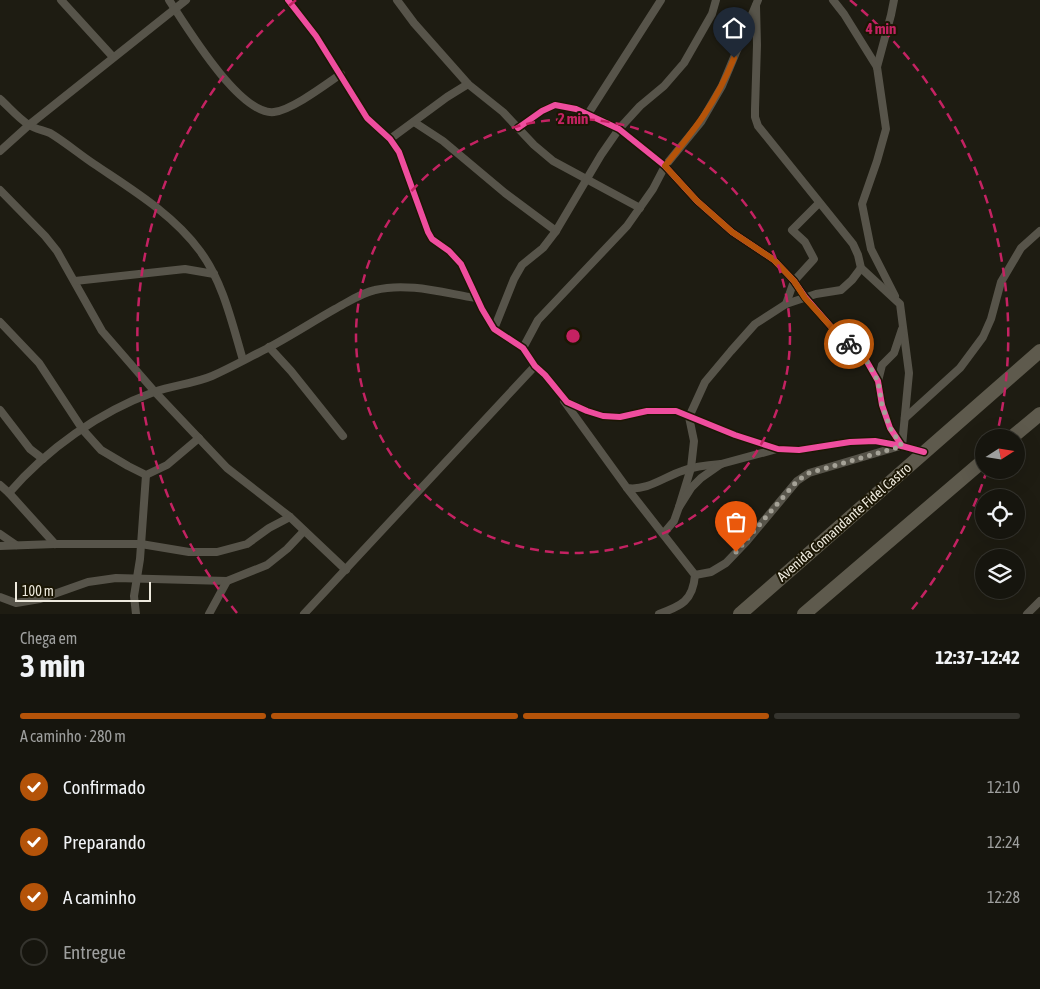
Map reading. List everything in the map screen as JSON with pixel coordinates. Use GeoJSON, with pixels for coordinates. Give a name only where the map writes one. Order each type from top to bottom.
{"type":"FeatureCollection","features":[{"type":"Feature","properties":{"kind":"highway","name":"Avenida Comandante Fidel Castro"},"geometry":{"type":"LineString","coordinates":[[740,614],[1040,351]]}},
{"type":"Feature","properties":{"kind":"highway"},"geometry":{"type":"LineString","coordinates":[[1022,429],[1040,414]]}},
{"type":"Feature","properties":{"kind":"highway"},"geometry":{"type":"LineString","coordinates":[[804,614],[975,468]]}},
{"type":"Feature","properties":{"kind":"street"},"geometry":{"type":"LineString","coordinates":[[61,0],[113,57]]}},
{"type":"Feature","properties":{"kind":"street"},"geometry":{"type":"LineString","coordinates":[[169,0],[203,53],[244,99],[261,111],[274,112],[287,108],[341,74]]}},
{"type":"Feature","properties":{"kind":"street"},"geometry":{"type":"LineString","coordinates":[[0,151],[29,125],[186,0]]}},
{"type":"Feature","properties":{"kind":"street"},"geometry":{"type":"LineString","coordinates":[[288,0],[316,36],[367,118],[390,139],[399,152],[428,232],[432,239],[449,251],[461,264],[476,298],[494,329],[523,348],[567,402],[603,416],[620,417],[647,411],[676,411],[778,449],[799,450],[867,441],[902,446],[924,452]]}},
{"type":"Feature","properties":{"kind":"street"},"geometry":{"type":"LineString","coordinates":[[397,0],[468,84],[503,112],[553,161],[640,208]]}},
{"type":"Feature","properties":{"kind":"street"},"geometry":{"type":"LineString","coordinates":[[588,114],[662,0]]}},
{"type":"Feature","properties":{"kind":"street"},"geometry":{"type":"LineString","coordinates":[[494,329],[514,279],[522,265],[543,248],[556,231],[619,129],[640,106],[664,86],[684,63],[712,14],[716,0]]}},
{"type":"Feature","properties":{"kind":"street"},"geometry":{"type":"LineString","coordinates":[[833,0],[844,14],[877,67]]}},
{"type":"Feature","properties":{"kind":"street"},"geometry":{"type":"LineString","coordinates":[[894,0],[877,67],[886,129],[862,204],[870,249],[883,276],[900,304],[909,373],[902,446]]}},
{"type":"Feature","properties":{"kind":"street"},"geometry":{"type":"LineString","coordinates":[[757,3],[758,45],[755,117],[758,126],[852,244],[858,255],[861,268],[900,304]]}},
{"type":"Feature","properties":{"kind":"street"},"geometry":{"type":"LineString","coordinates":[[523,348],[538,320],[627,226],[653,190],[665,166],[701,122],[718,96],[757,3]]}},
{"type":"Feature","properties":{"kind":"street"},"geometry":{"type":"LineString","coordinates":[[390,139],[468,84]]}},
{"type":"Feature","properties":{"kind":"street"},"geometry":{"type":"LineString","coordinates":[[0,99],[29,125],[49,133],[169,218],[200,251],[214,274],[223,295],[243,360]]}},
{"type":"Feature","properties":{"kind":"street"},"geometry":{"type":"LineString","coordinates":[[518,128],[542,111],[555,105],[576,109],[619,129],[665,166],[697,201],[732,232],[774,260],[794,281],[805,298],[833,329],[866,360],[878,381],[882,405],[890,428],[902,446]]}},
{"type":"Feature","properties":{"kind":"street"},"geometry":{"type":"LineString","coordinates":[[414,122],[443,141],[505,193],[556,231]]}},
{"type":"Feature","properties":{"kind":"street"},"geometry":{"type":"LineString","coordinates":[[0,190],[57,250],[102,332],[155,392],[227,468],[290,517],[346,570]]}},
{"type":"Feature","properties":{"kind":"street"},"geometry":{"type":"LineString","coordinates":[[786,304],[794,281],[814,258],[805,242],[792,230],[819,202]]}},
{"type":"Feature","properties":{"kind":"street"},"geometry":{"type":"LineString","coordinates":[[905,418],[960,368],[984,336],[991,319],[1001,282],[1021,248],[1040,231]]}},
{"type":"Feature","properties":{"kind":"street"},"geometry":{"type":"LineString","coordinates":[[663,534],[674,521],[691,468],[694,441],[689,417],[705,382],[731,350],[756,324],[786,304],[841,290],[861,268]]}},
{"type":"Feature","properties":{"kind":"street"},"geometry":{"type":"LineString","coordinates":[[75,282],[185,269],[214,274]]}},
{"type":"Feature","properties":{"kind":"street"},"geometry":{"type":"LineString","coordinates":[[10,493],[25,474],[68,439],[114,410],[155,392],[213,376],[269,348],[350,300],[375,290],[412,287],[476,298]]}},
{"type":"Feature","properties":{"kind":"street"},"geometry":{"type":"LineString","coordinates":[[0,322],[39,363],[83,430],[101,450],[128,466],[146,474],[167,465],[199,438]]}},
{"type":"Feature","properties":{"kind":"street"},"geometry":{"type":"LineString","coordinates":[[878,381],[882,365],[894,353],[903,326]]}},
{"type":"Feature","properties":{"kind":"street"},"geometry":{"type":"LineString","coordinates":[[269,348],[291,371],[343,436]]}},
{"type":"Feature","properties":{"kind":"street"},"geometry":{"type":"LineString","coordinates":[[304,614],[536,366]]}},
{"type":"Feature","properties":{"kind":"street"},"geometry":{"type":"LineString","coordinates":[[546,375],[627,488],[695,575],[694,587],[688,600],[659,614]]}},
{"type":"Feature","properties":{"kind":"street"},"geometry":{"type":"LineString","coordinates":[[0,410],[30,449],[43,459]]}},
{"type":"Feature","properties":{"kind":"street"},"geometry":{"type":"LineString","coordinates":[[695,575],[711,572],[726,563],[797,481],[809,473],[902,446]]}},
{"type":"Feature","properties":{"kind":"street"},"geometry":{"type":"LineString","coordinates":[[627,488],[644,488],[673,474],[691,468],[721,464],[778,449]]}},
{"type":"Feature","properties":{"kind":"street"},"geometry":{"type":"LineString","coordinates":[[679,507],[691,488],[721,464]]}},
{"type":"Feature","properties":{"kind":"street"},"geometry":{"type":"LineString","coordinates":[[136,614],[134,596],[141,544],[146,474]]}},
{"type":"Feature","properties":{"kind":"street"},"geometry":{"type":"LineString","coordinates":[[0,485],[10,493],[55,544]]}},
{"type":"Feature","properties":{"kind":"street"},"geometry":{"type":"LineString","coordinates":[[0,546],[141,544],[189,552],[217,552],[246,544],[269,528],[290,517]]}},
{"type":"Feature","properties":{"kind":"street"},"geometry":{"type":"LineString","coordinates":[[0,597],[16,603],[40,600],[88,582],[116,578],[227,581],[267,564],[287,549],[304,531]]}},
{"type":"Feature","properties":{"kind":"street"},"geometry":{"type":"LineString","coordinates":[[0,534],[16,545]]}},
{"type":"Feature","properties":{"kind":"street"},"geometry":{"type":"LineString","coordinates":[[210,614],[227,581]]}},
{"type":"Feature","properties":{"kind":"street"},"geometry":{"type":"LineString","coordinates":[[1027,614],[1040,601]]}},
{"type":"Feature","properties":{"kind":"cycle path"},"geometry":{"type":"LineString","coordinates":[[288,0],[316,36],[367,118],[390,139],[399,152],[428,232],[432,239],[449,251],[461,264],[482,309],[494,329],[523,348],[535,366],[567,402],[603,416],[620,417],[647,411],[676,411],[735,435],[778,449],[799,450],[850,442],[875,441],[924,452]]}},
{"type":"Feature","properties":{"kind":"cycle path"},"geometry":{"type":"LineString","coordinates":[[518,128],[542,111],[555,105],[576,109],[619,129],[665,166],[697,201],[732,232],[774,260],[794,281],[805,297],[833,329],[866,360],[878,381],[882,405],[890,428],[902,446]]}},
{"type":"Feature","properties":{"kind":"way so far"},"geometry":{"type":"LineString","coordinates":[[736,552],[797,481],[809,473],[902,446],[890,428],[882,405],[878,381],[866,360],[849,344]]}},
{"type":"Feature","properties":{"kind":"route"},"geometry":{"type":"LineString","coordinates":[[734,58],[718,96],[701,122],[665,166],[697,201],[732,232],[774,260],[794,281],[805,298],[849,344]]}}]}
